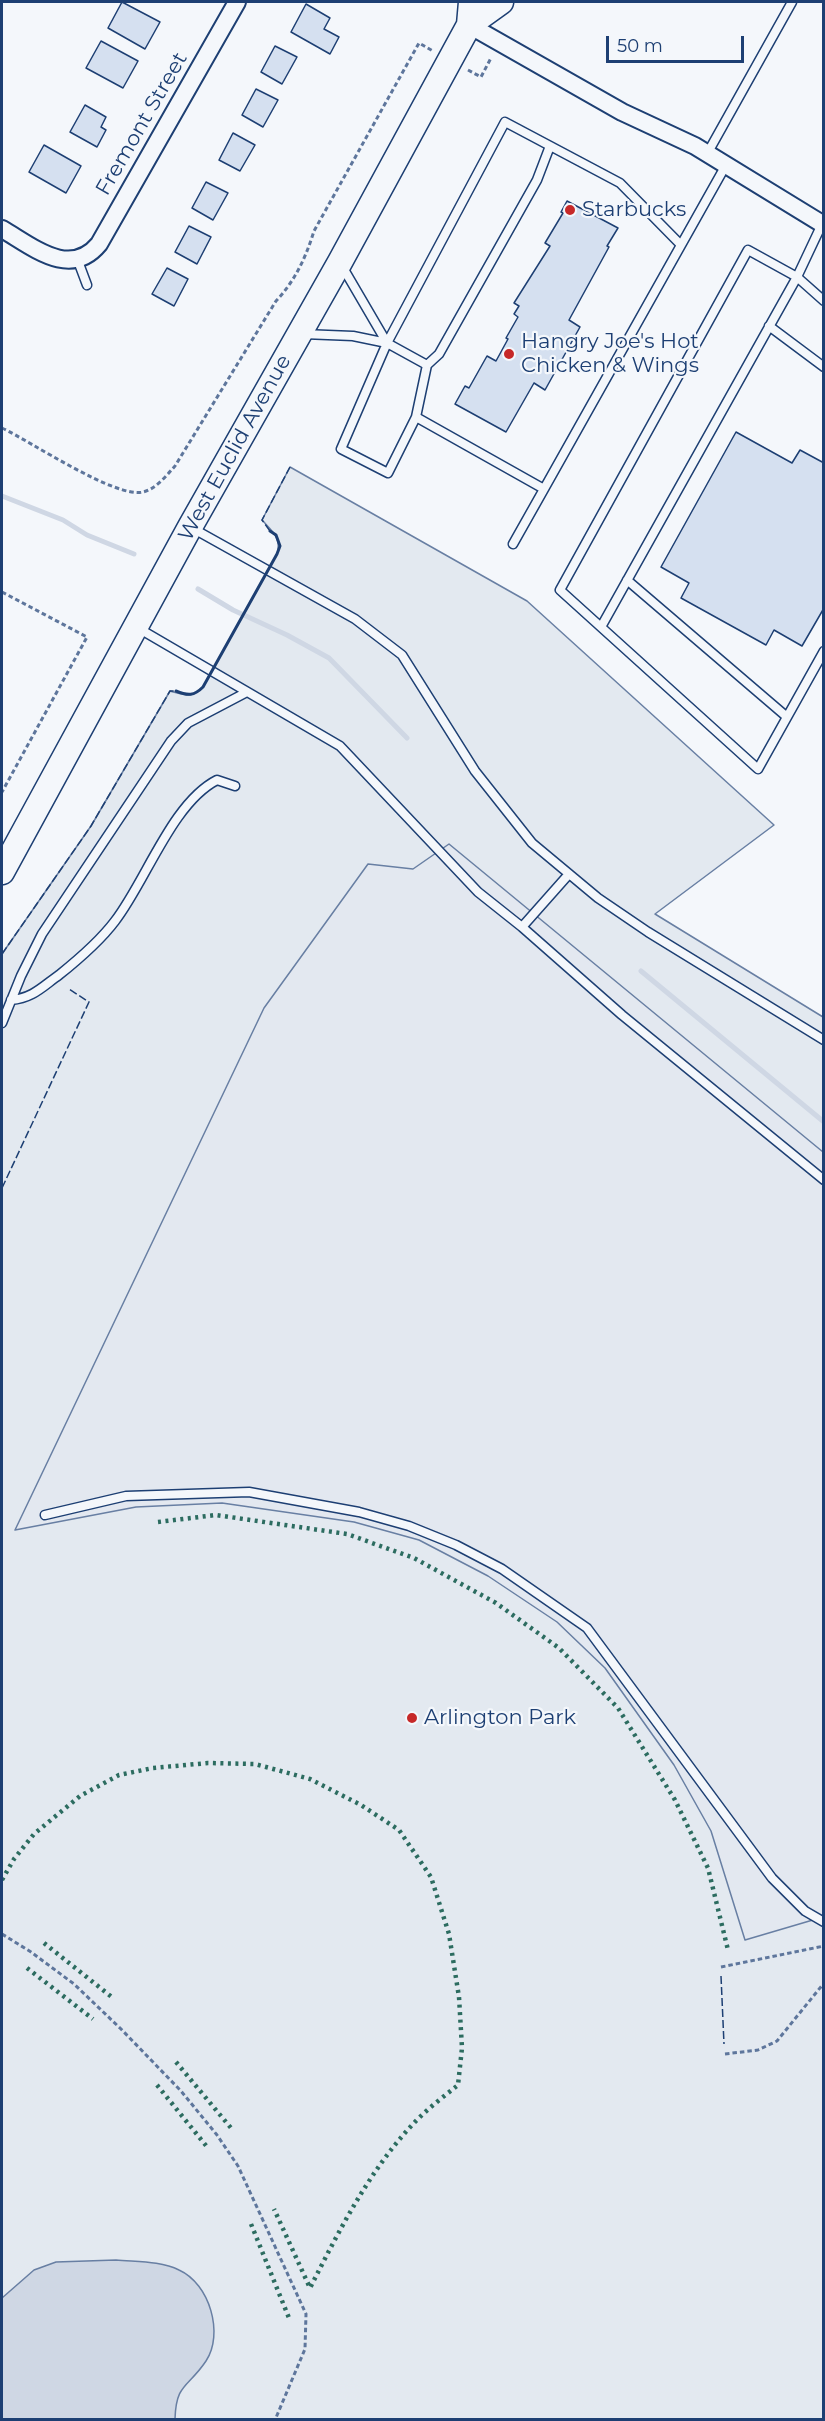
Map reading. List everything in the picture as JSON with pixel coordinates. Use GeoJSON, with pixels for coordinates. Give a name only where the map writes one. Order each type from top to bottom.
{"type":"FeatureCollection","features":[{"type":"Feature","properties":{"kind":"main road","name":"West Euclid Avenue"},"geometry":{"type":"LineString","coordinates":[[2,872],[190,526],[340,262],[470,13],[501,2]]}},
{"type":"Feature","properties":{"kind":"street","name":"Fremont Street"},"geometry":{"type":"LineString","coordinates":[[78,261],[90,255],[99,244],[237,2]]}},
{"type":"Feature","properties":{"kind":"street"},"geometry":{"type":"LineString","coordinates":[[470,13],[622,112],[707,154],[823,224]]}},
{"type":"Feature","properties":{"kind":"street"},"geometry":{"type":"LineString","coordinates":[[2,229],[53,258],[78,261]]}},
{"type":"Feature","properties":{"kind":"lane"},"geometry":{"type":"LineString","coordinates":[[707,154],[792,2]]}},
{"type":"Feature","properties":{"kind":"lane"},"geometry":{"type":"LineString","coordinates":[[550,146],[537,180],[439,354],[427,365],[416,417],[388,473],[341,449],[387,343],[505,122],[620,183],[681,245]]}},
{"type":"Feature","properties":{"kind":"lane"},"geometry":{"type":"LineString","coordinates":[[513,544],[726,165]]}},
{"type":"Feature","properties":{"kind":"lane"},"geometry":{"type":"LineString","coordinates":[[601,627],[797,277],[823,224]]}},
{"type":"Feature","properties":{"kind":"lane"},"geometry":{"type":"LineString","coordinates":[[824,301],[797,277],[748,250],[560,590],[758,769],[824,651]]}},
{"type":"Feature","properties":{"kind":"lane"},"geometry":{"type":"LineString","coordinates":[[78,261],[87,285]]}},
{"type":"Feature","properties":{"kind":"lane"},"geometry":{"type":"LineString","coordinates":[[340,262],[387,343]]}},
{"type":"Feature","properties":{"kind":"lane"},"geometry":{"type":"LineString","coordinates":[[769,326],[824,367]]}},
{"type":"Feature","properties":{"kind":"lane"},"geometry":{"type":"LineString","coordinates":[[300,334],[353,336],[387,343],[427,365]]}},
{"type":"Feature","properties":{"kind":"lane"},"geometry":{"type":"LineString","coordinates":[[416,417],[544,489]]}},
{"type":"Feature","properties":{"kind":"lane"},"geometry":{"type":"LineString","coordinates":[[190,526],[355,619],[402,655],[475,771],[532,843],[598,898],[648,932],[824,1040]]}},
{"type":"Feature","properties":{"kind":"lane"},"geometry":{"type":"LineString","coordinates":[[627,580],[787,717]]}},
{"type":"Feature","properties":{"kind":"lane"},"geometry":{"type":"LineString","coordinates":[[135,627],[340,746],[478,892],[522,927],[622,1015],[824,1180]]}},
{"type":"Feature","properties":{"kind":"lane"},"geometry":{"type":"LineString","coordinates":[[2,1023],[42,934],[171,741],[188,723],[247,692]]}},
{"type":"Feature","properties":{"kind":"lane"},"geometry":{"type":"LineString","coordinates":[[11,1000],[27,998],[63,971],[86,952],[116,920],[178,819],[202,788],[217,780],[235,786]]}},
{"type":"Feature","properties":{"kind":"lane"},"geometry":{"type":"LineString","coordinates":[[522,927],[569,874]]}},
{"type":"Feature","properties":{"kind":"lane"},"geometry":{"type":"LineString","coordinates":[[45,1515],[126,1496],[249,1492],[358,1512],[409,1526],[456,1545],[502,1569],[587,1628],[772,1878],[805,1911],[824,1922]]}},
{"type":"Feature","properties":{"kind":"path"},"geometry":{"type":"LineString","coordinates":[[2,428],[65,464],[129,492],[143,493],[155,487],[181,458],[276,301],[287,290],[305,258],[314,231],[419,43],[425,47]]}},
{"type":"Feature","properties":{"kind":"path"},"geometry":{"type":"LineString","coordinates":[[2,592],[87,637],[2,792]]}},
{"type":"Feature","properties":{"kind":"path"},"geometry":{"type":"LineString","coordinates":[[2,1934],[74,1984],[121,2029],[181,2091],[217,2135],[238,2166],[306,2314],[305,2349],[275,2420]]}},
{"type":"Feature","properties":{"kind":"path"},"geometry":{"type":"LineString","coordinates":[[720,1967],[824,1946]]}},
{"type":"Feature","properties":{"kind":"path"},"geometry":{"type":"LineString","coordinates":[[725,2054],[758,2050],[777,2041],[824,1983]]}},
{"type":"Feature","properties":{"kind":"shaded area","name":"Arlington Park"},"geometry":{"type":"Polygon","coordinates":[[[290,467],[527,601],[774,825],[655,914],[823,1017],[823,2419],[2,2420],[2,954],[91,826],[170,691],[191,695],[203,687],[277,554],[277,539],[262,520],[290,467]]]}},
{"type":"Feature","properties":{"kind":"shaded area"},"geometry":{"type":"Polygon","coordinates":[[[449,844],[823,1152],[823,1917],[745,1940],[711,1831],[674,1765],[605,1668],[557,1622],[488,1576],[419,1540],[354,1522],[222,1503],[136,1507],[15,1530],[264,1008],[368,864],[413,869],[449,844]]]}},
{"type":"Feature","properties":{"kind":"shaded area"},"geometry":{"type":"Polygon","coordinates":[[[116,2260],[157,2263],[179,2270],[199,2286],[211,2311],[214,2337],[211,2350],[200,2370],[181,2392],[175,2419],[2,2419],[2,2298],[34,2270],[56,2262],[116,2260]]]}},
{"type":"Feature","properties":{"kind":"building"},"geometry":{"type":"Polygon","coordinates":[[[122,2],[160,22],[145,49],[108,28],[122,2]]]}},
{"type":"Feature","properties":{"kind":"building"},"geometry":{"type":"Polygon","coordinates":[[[306,4],[330,18],[324,29],[339,37],[330,54],[291,32],[306,4]]]}},
{"type":"Feature","properties":{"kind":"building"},"geometry":{"type":"Polygon","coordinates":[[[101,41],[138,61],[123,88],[86,68],[101,41]]]}},
{"type":"Feature","properties":{"kind":"building"},"geometry":{"type":"Polygon","coordinates":[[[275,46],[297,57],[282,84],[261,72],[275,46]]]}},
{"type":"Feature","properties":{"kind":"building"},"geometry":{"type":"Polygon","coordinates":[[[256,89],[278,100],[263,127],[242,115],[256,89]]]}},
{"type":"Feature","properties":{"kind":"building"},"geometry":{"type":"Polygon","coordinates":[[[85,105],[106,117],[101,127],[106,130],[97,147],[70,132],[85,105]]]}},
{"type":"Feature","properties":{"kind":"building"},"geometry":{"type":"Polygon","coordinates":[[[233,133],[255,145],[240,171],[219,160],[233,133]]]}},
{"type":"Feature","properties":{"kind":"building"},"geometry":{"type":"Polygon","coordinates":[[[44,145],[81,166],[66,193],[29,172],[44,145]]]}},
{"type":"Feature","properties":{"kind":"building"},"geometry":{"type":"Polygon","coordinates":[[[206,182],[228,193],[213,220],[192,208],[206,182]]]}},
{"type":"Feature","properties":{"kind":"building"},"geometry":{"type":"Polygon","coordinates":[[[567,201],[618,228],[569,320],[580,327],[545,390],[534,383],[506,432],[455,404],[465,386],[469,388],[487,356],[496,361],[518,317],[514,314],[519,306],[514,303],[550,246],[545,243],[563,213],[561,212],[567,201]]]}},
{"type":"Feature","properties":{"kind":"building"},"geometry":{"type":"Polygon","coordinates":[[[189,226],[211,237],[197,264],[175,252],[189,226]]]}},
{"type":"Feature","properties":{"kind":"building"},"geometry":{"type":"Polygon","coordinates":[[[167,268],[188,279],[174,306],[152,294],[167,268]]]}},
{"type":"Feature","properties":{"kind":"building"},"geometry":{"type":"Polygon","coordinates":[[[736,432],[792,463],[800,450],[824,463],[824,608],[802,646],[774,630],[766,645],[681,598],[689,583],[661,567],[736,432]]]}},
{"type":"Feature","properties":{"kind":"waterway"},"geometry":{"type":"LineString","coordinates":[[2,496],[63,520],[87,535],[134,554]]}},
{"type":"Feature","properties":{"kind":"waterway"},"geometry":{"type":"LineString","coordinates":[[198,589],[233,610],[329,658],[407,738]]}},
{"type":"Feature","properties":{"kind":"waterway"},"geometry":{"type":"LineString","coordinates":[[641,971],[824,1122]]}},
{"type":"Feature","properties":{"kind":"hedge"},"geometry":{"type":"LineString","coordinates":[[158,1522],[216,1515],[347,1534],[414,1558],[496,1603],[559,1648],[618,1708],[675,1800],[708,1868],[728,1950]]}},
{"type":"Feature","properties":{"kind":"hedge"},"geometry":{"type":"LineString","coordinates":[[2,1880],[14,1859],[34,1834],[80,1796],[119,1775],[153,1768],[208,1763],[255,1764],[310,1779],[361,1805],[399,1830],[431,1877],[449,1934],[459,1997],[462,2048],[458,2085],[418,2119],[382,2161],[344,2223],[310,2288],[274,2209]]}},
{"type":"Feature","properties":{"kind":"hedge"},"geometry":{"type":"LineString","coordinates":[[44,1943],[113,1998]]}},
{"type":"Feature","properties":{"kind":"hedge"},"geometry":{"type":"LineString","coordinates":[[27,1968],[93,2019]]}},
{"type":"Feature","properties":{"kind":"hedge"},"geometry":{"type":"LineString","coordinates":[[176,2062],[231,2128]]}},
{"type":"Feature","properties":{"kind":"hedge"},"geometry":{"type":"LineString","coordinates":[[157,2085],[208,2148]]}},
{"type":"Feature","properties":{"kind":"hedge"},"geometry":{"type":"LineString","coordinates":[[251,2224],[289,2318]]}},
{"type":"Feature","properties":{"kind":"fence"},"geometry":{"type":"LineString","coordinates":[[270,531],[262,520],[290,467]]}},
{"type":"Feature","properties":{"kind":"fence"},"geometry":{"type":"LineString","coordinates":[[2,954],[91,826],[170,691],[176,691]]}},
{"type":"Feature","properties":{"kind":"fence"},"geometry":{"type":"LineString","coordinates":[[2,1188],[89,1002],[69,989]]}},
{"type":"Feature","properties":{"kind":"fence"},"geometry":{"type":"LineString","coordinates":[[721,1976],[724,2044]]}},
{"type":"Feature","properties":{"kind":"wall"},"geometry":{"type":"LineString","coordinates":[[176,691],[191,694],[203,687],[277,554],[280,546],[276,535],[270,531]]}},
{"type":"Feature","properties":{"kind":"place","name":"Starbucks"},"geometry":{"type":"Point","coordinates":[570,210]}},
{"type":"Feature","properties":{"kind":"place","name":"Hangry Joe's Hot Chicken & Wings"},"geometry":{"type":"Point","coordinates":[509,354]}},
{"type":"Feature","properties":{"kind":"place","name":"Arlington Park"},"geometry":{"type":"Point","coordinates":[412,1718]}}]}
